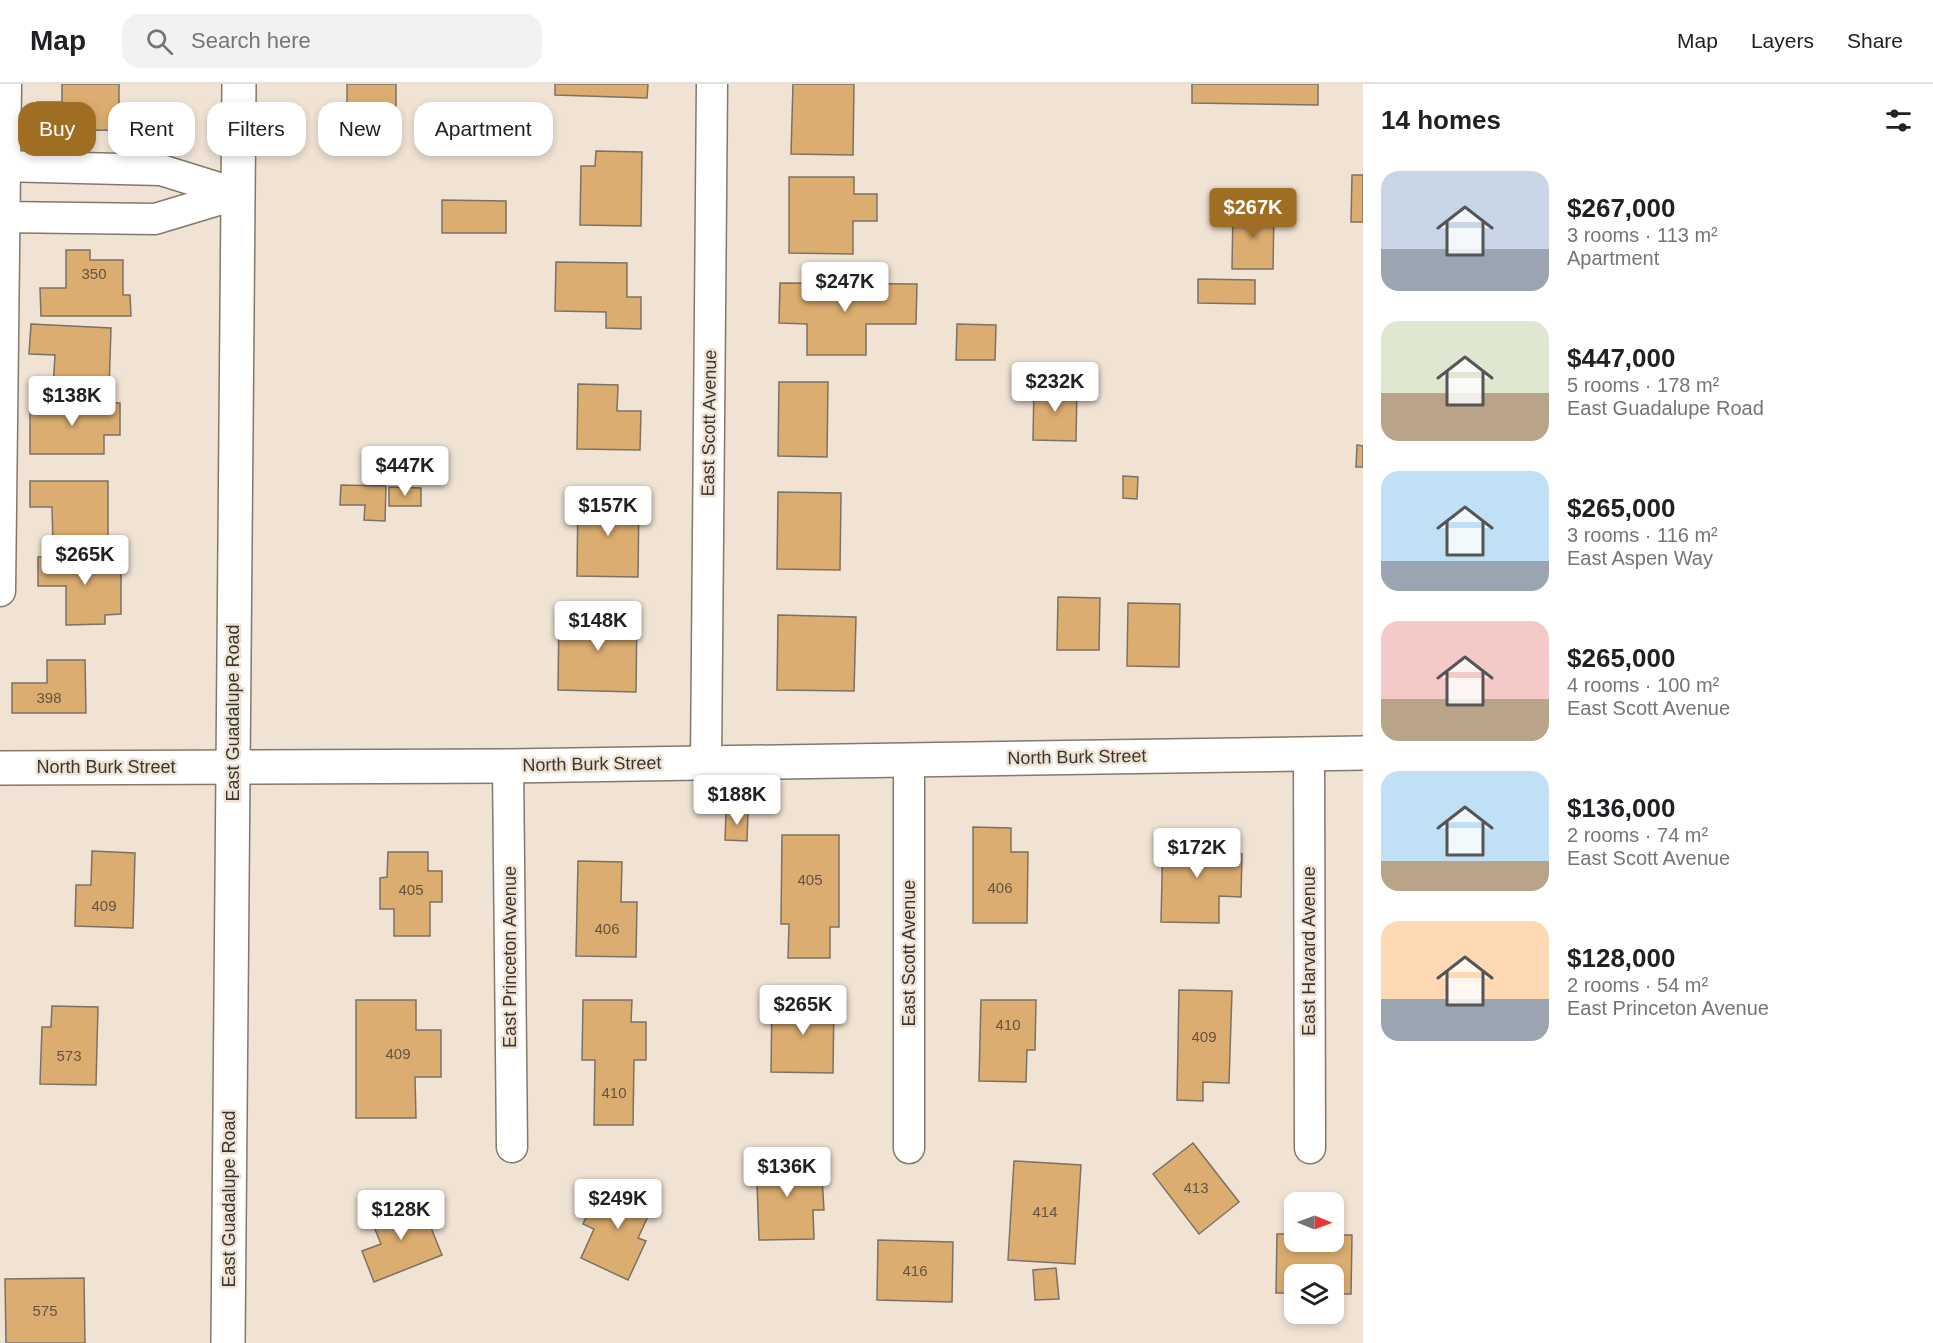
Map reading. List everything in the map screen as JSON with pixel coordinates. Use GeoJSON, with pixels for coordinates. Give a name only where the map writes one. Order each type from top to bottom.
{"type":"FeatureCollection","features":[{"type":"Feature","properties":{"kind":"street"},"geometry":{"type":"LineString","coordinates":[[0,591],[2,166],[6,84]]}},
{"type":"Feature","properties":{"kind":"street","name":"East Guadalupe Road"},"geometry":{"type":"LineString","coordinates":[[228,1343],[239,84]]}},
{"type":"Feature","properties":{"kind":"street","name":"East Scott Avenue"},"geometry":{"type":"LineString","coordinates":[[706,763],[712,84]]}},
{"type":"Feature","properties":{"kind":"street"},"geometry":{"type":"LineString","coordinates":[[2,166],[161,170],[238,194]]}},
{"type":"Feature","properties":{"kind":"street"},"geometry":{"type":"LineString","coordinates":[[2,218],[155,219],[238,194]]}},
{"type":"Feature","properties":{"kind":"street","name":"North Burk Street"},"geometry":{"type":"LineString","coordinates":[[0,768],[508,766],[1363,753]]}},
{"type":"Feature","properties":{"kind":"street","name":"East Harvard Avenue"},"geometry":{"type":"LineString","coordinates":[[1309,754],[1310,1148]]}},
{"type":"Feature","properties":{"kind":"street","name":"East Scott Avenue"},"geometry":{"type":"LineString","coordinates":[[909,759],[909,1148]]}},
{"type":"Feature","properties":{"kind":"street","name":"East Princeton Avenue"},"geometry":{"type":"LineString","coordinates":[[508,766],[512,1147]]}},
{"type":"Feature","properties":{"kind":"building"},"geometry":{"type":"Polygon","coordinates":[[[62,84],[119,84],[119,102],[108,102],[108,130],[96,130],[96,102],[62,102],[62,84]]]}},
{"type":"Feature","properties":{"kind":"building"},"geometry":{"type":"Polygon","coordinates":[[[347,84],[396,84],[396,102],[347,102],[347,84]]]}},
{"type":"Feature","properties":{"kind":"building"},"geometry":{"type":"Polygon","coordinates":[[[555,84],[648,84],[647,98],[555,95],[555,84]]]}},
{"type":"Feature","properties":{"kind":"building"},"geometry":{"type":"Polygon","coordinates":[[[793,84],[854,84],[853,155],[791,154],[793,84]]]}},
{"type":"Feature","properties":{"kind":"building"},"geometry":{"type":"Polygon","coordinates":[[[1192,84],[1318,84],[1318,105],[1192,103],[1192,84]]]}},
{"type":"Feature","properties":{"kind":"building"},"geometry":{"type":"Polygon","coordinates":[[[596,151],[642,152],[641,226],[580,225],[581,166],[595,166],[596,151]]]}},
{"type":"Feature","properties":{"kind":"building"},"geometry":{"type":"Polygon","coordinates":[[[1352,175],[1363,175],[1363,222],[1351,222],[1352,175]]]}},
{"type":"Feature","properties":{"kind":"building"},"geometry":{"type":"Polygon","coordinates":[[[789,177],[854,177],[854,194],[877,194],[877,221],[853,221],[853,254],[789,253],[789,177]]]}},
{"type":"Feature","properties":{"kind":"building"},"geometry":{"type":"Polygon","coordinates":[[[442,200],[506,201],[506,233],[442,233],[442,200]]]}},
{"type":"Feature","properties":{"kind":"building"},"geometry":{"type":"Polygon","coordinates":[[[1233,209],[1274,210],[1273,269],[1232,269],[1233,209]]]}},
{"type":"Feature","properties":{"kind":"building"},"geometry":{"type":"Polygon","coordinates":[[[66,250],[90,250],[90,260],[123,260],[123,295],[130,295],[131,316],[41,316],[40,288],[66,288],[66,250]]]}},
{"type":"Feature","properties":{"kind":"building"},"geometry":{"type":"Polygon","coordinates":[[[556,262],[627,263],[627,297],[641,297],[641,329],[606,328],[606,312],[555,311],[556,262]]]}},
{"type":"Feature","properties":{"kind":"building"},"geometry":{"type":"Polygon","coordinates":[[[1198,279],[1255,280],[1255,304],[1198,303],[1198,279]]]}},
{"type":"Feature","properties":{"kind":"building"},"geometry":{"type":"Polygon","coordinates":[[[780,283],[917,284],[916,324],[866,324],[866,355],[807,355],[807,324],[779,323],[780,283]]]}},
{"type":"Feature","properties":{"kind":"building"},"geometry":{"type":"Polygon","coordinates":[[[31,324],[111,328],[109,390],[53,388],[55,355],[29,354],[31,324]]]}},
{"type":"Feature","properties":{"kind":"building"},"geometry":{"type":"Polygon","coordinates":[[[957,324],[996,325],[995,360],[956,360],[957,324]]]}},
{"type":"Feature","properties":{"kind":"building"},"geometry":{"type":"Polygon","coordinates":[[[779,382],[828,382],[827,457],[778,456],[779,382]]]}},
{"type":"Feature","properties":{"kind":"building"},"geometry":{"type":"Polygon","coordinates":[[[578,384],[618,385],[617,411],[641,411],[640,450],[577,449],[578,384]]]}},
{"type":"Feature","properties":{"kind":"building"},"geometry":{"type":"Polygon","coordinates":[[[1034,384],[1077,385],[1076,441],[1033,440],[1034,384]]]}},
{"type":"Feature","properties":{"kind":"building"},"geometry":{"type":"Polygon","coordinates":[[[30,403],[120,403],[120,435],[104,435],[104,454],[30,454],[30,403]]]}},
{"type":"Feature","properties":{"kind":"building"},"geometry":{"type":"Polygon","coordinates":[[[1357,445],[1363,446],[1363,467],[1356,467],[1357,445]]]}},
{"type":"Feature","properties":{"kind":"building"},"geometry":{"type":"Polygon","coordinates":[[[1123,476],[1138,477],[1137,499],[1123,498],[1123,476]]]}},
{"type":"Feature","properties":{"kind":"building"},"geometry":{"type":"Polygon","coordinates":[[[30,481],[108,481],[108,542],[53,543],[52,507],[30,507],[30,481]]]}},
{"type":"Feature","properties":{"kind":"building"},"geometry":{"type":"Polygon","coordinates":[[[341,485],[386,486],[385,521],[364,520],[365,505],[340,505],[341,485]]]}},
{"type":"Feature","properties":{"kind":"building"},"geometry":{"type":"Polygon","coordinates":[[[389,487],[421,488],[421,506],[389,506],[389,487]]]}},
{"type":"Feature","properties":{"kind":"building"},"geometry":{"type":"Polygon","coordinates":[[[778,492],[841,493],[840,570],[777,569],[778,492]]]}},
{"type":"Feature","properties":{"kind":"building"},"geometry":{"type":"Polygon","coordinates":[[[578,497],[639,498],[638,577],[577,576],[578,497]]]}},
{"type":"Feature","properties":{"kind":"building"},"geometry":{"type":"Polygon","coordinates":[[[38,557],[121,557],[121,614],[105,615],[105,624],[66,625],[66,586],[38,586],[38,557]]]}},
{"type":"Feature","properties":{"kind":"building"},"geometry":{"type":"Polygon","coordinates":[[[1058,597],[1100,598],[1099,650],[1057,650],[1058,597]]]}},
{"type":"Feature","properties":{"kind":"building"},"geometry":{"type":"Polygon","coordinates":[[[1128,603],[1180,604],[1179,667],[1127,666],[1128,603]]]}},
{"type":"Feature","properties":{"kind":"building"},"geometry":{"type":"Polygon","coordinates":[[[559,611],[637,613],[636,692],[558,690],[559,611]]]}},
{"type":"Feature","properties":{"kind":"building"},"geometry":{"type":"Polygon","coordinates":[[[778,615],[856,617],[854,691],[777,690],[778,615]]]}},
{"type":"Feature","properties":{"kind":"building"},"geometry":{"type":"Polygon","coordinates":[[[47,660],[85,660],[86,713],[12,713],[12,683],[47,683],[47,660]]]}},
{"type":"Feature","properties":{"kind":"building"},"geometry":{"type":"Polygon","coordinates":[[[726,812],[748,812],[747,841],[725,840],[726,812]]]}},
{"type":"Feature","properties":{"kind":"building"},"geometry":{"type":"Polygon","coordinates":[[[973,827],[1011,828],[1011,852],[1028,852],[1027,923],[973,923],[973,827]]]}},
{"type":"Feature","properties":{"kind":"building"},"geometry":{"type":"Polygon","coordinates":[[[782,835],[839,835],[839,927],[830,927],[830,958],[788,958],[789,924],[781,924],[782,835]]]}},
{"type":"Feature","properties":{"kind":"building"},"geometry":{"type":"Polygon","coordinates":[[[1163,835],[1218,836],[1218,853],[1242,854],[1241,897],[1219,896],[1219,923],[1161,922],[1163,835]]]}},
{"type":"Feature","properties":{"kind":"building"},"geometry":{"type":"Polygon","coordinates":[[[92,851],[135,853],[133,928],[75,926],[76,885],[91,885],[92,851]]]}},
{"type":"Feature","properties":{"kind":"building"},"geometry":{"type":"Polygon","coordinates":[[[388,852],[428,852],[428,871],[442,871],[442,902],[430,902],[430,936],[394,936],[394,909],[380,909],[380,878],[387,877],[388,852]]]}},
{"type":"Feature","properties":{"kind":"building"},"geometry":{"type":"Polygon","coordinates":[[[578,861],[622,862],[621,902],[637,902],[636,957],[576,956],[578,861]]]}},
{"type":"Feature","properties":{"kind":"building"},"geometry":{"type":"Polygon","coordinates":[[[1179,990],[1232,991],[1229,1083],[1203,1082],[1203,1101],[1177,1100],[1179,990]]]}},
{"type":"Feature","properties":{"kind":"building"},"geometry":{"type":"Polygon","coordinates":[[[772,999],[834,1000],[833,1073],[771,1072],[772,999]]]}},
{"type":"Feature","properties":{"kind":"building"},"geometry":{"type":"Polygon","coordinates":[[[356,1000],[416,1000],[416,1030],[441,1030],[441,1077],[415,1077],[416,1118],[356,1118],[356,1000]]]}},
{"type":"Feature","properties":{"kind":"building"},"geometry":{"type":"Polygon","coordinates":[[[583,1000],[632,1000],[631,1022],[646,1022],[646,1060],[634,1060],[633,1125],[594,1125],[595,1060],[582,1060],[583,1000]]]}},
{"type":"Feature","properties":{"kind":"building"},"geometry":{"type":"Polygon","coordinates":[[[981,1000],[1036,1000],[1035,1050],[1027,1050],[1026,1082],[979,1081],[981,1000]]]}},
{"type":"Feature","properties":{"kind":"building"},"geometry":{"type":"Polygon","coordinates":[[[52,1006],[98,1007],[96,1085],[40,1084],[42,1027],[51,1027],[52,1006]]]}},
{"type":"Feature","properties":{"kind":"building"},"geometry":{"type":"Polygon","coordinates":[[[1193,1143],[1239,1202],[1199,1234],[1153,1174],[1193,1143]]]}},
{"type":"Feature","properties":{"kind":"building"},"geometry":{"type":"Polygon","coordinates":[[[803,1154],[804,1178],[822,1177],[824,1210],[813,1210],[814,1239],[759,1240],[756,1156],[803,1154]]]}},
{"type":"Feature","properties":{"kind":"building"},"geometry":{"type":"Polygon","coordinates":[[[1014,1161],[1081,1165],[1075,1264],[1008,1260],[1014,1161]]]}},
{"type":"Feature","properties":{"kind":"building"},"geometry":{"type":"Polygon","coordinates":[[[619,1182],[656,1199],[638,1238],[646,1241],[628,1280],[581,1258],[594,1229],[583,1224],[596,1196],[610,1202],[619,1182]]]}},
{"type":"Feature","properties":{"kind":"building"},"geometry":{"type":"Polygon","coordinates":[[[419,1198],[442,1255],[374,1282],[362,1251],[381,1244],[370,1217],[419,1198]]]}},
{"type":"Feature","properties":{"kind":"building"},"geometry":{"type":"Polygon","coordinates":[[[1277,1234],[1284,1234],[1284,1252],[1344,1252],[1344,1235],[1352,1235],[1351,1294],[1344,1294],[1344,1264],[1284,1264],[1284,1293],[1276,1293],[1277,1234]]]}},
{"type":"Feature","properties":{"kind":"building"},"geometry":{"type":"Polygon","coordinates":[[[878,1240],[953,1242],[952,1302],[877,1300],[878,1240]]]}},
{"type":"Feature","properties":{"kind":"building"},"geometry":{"type":"Polygon","coordinates":[[[1056,1268],[1059,1299],[1035,1300],[1033,1270],[1056,1268]]]}},
{"type":"Feature","properties":{"kind":"building"},"geometry":{"type":"Polygon","coordinates":[[[84,1278],[85,1343],[6,1343],[5,1279],[84,1278]]]}}]}
